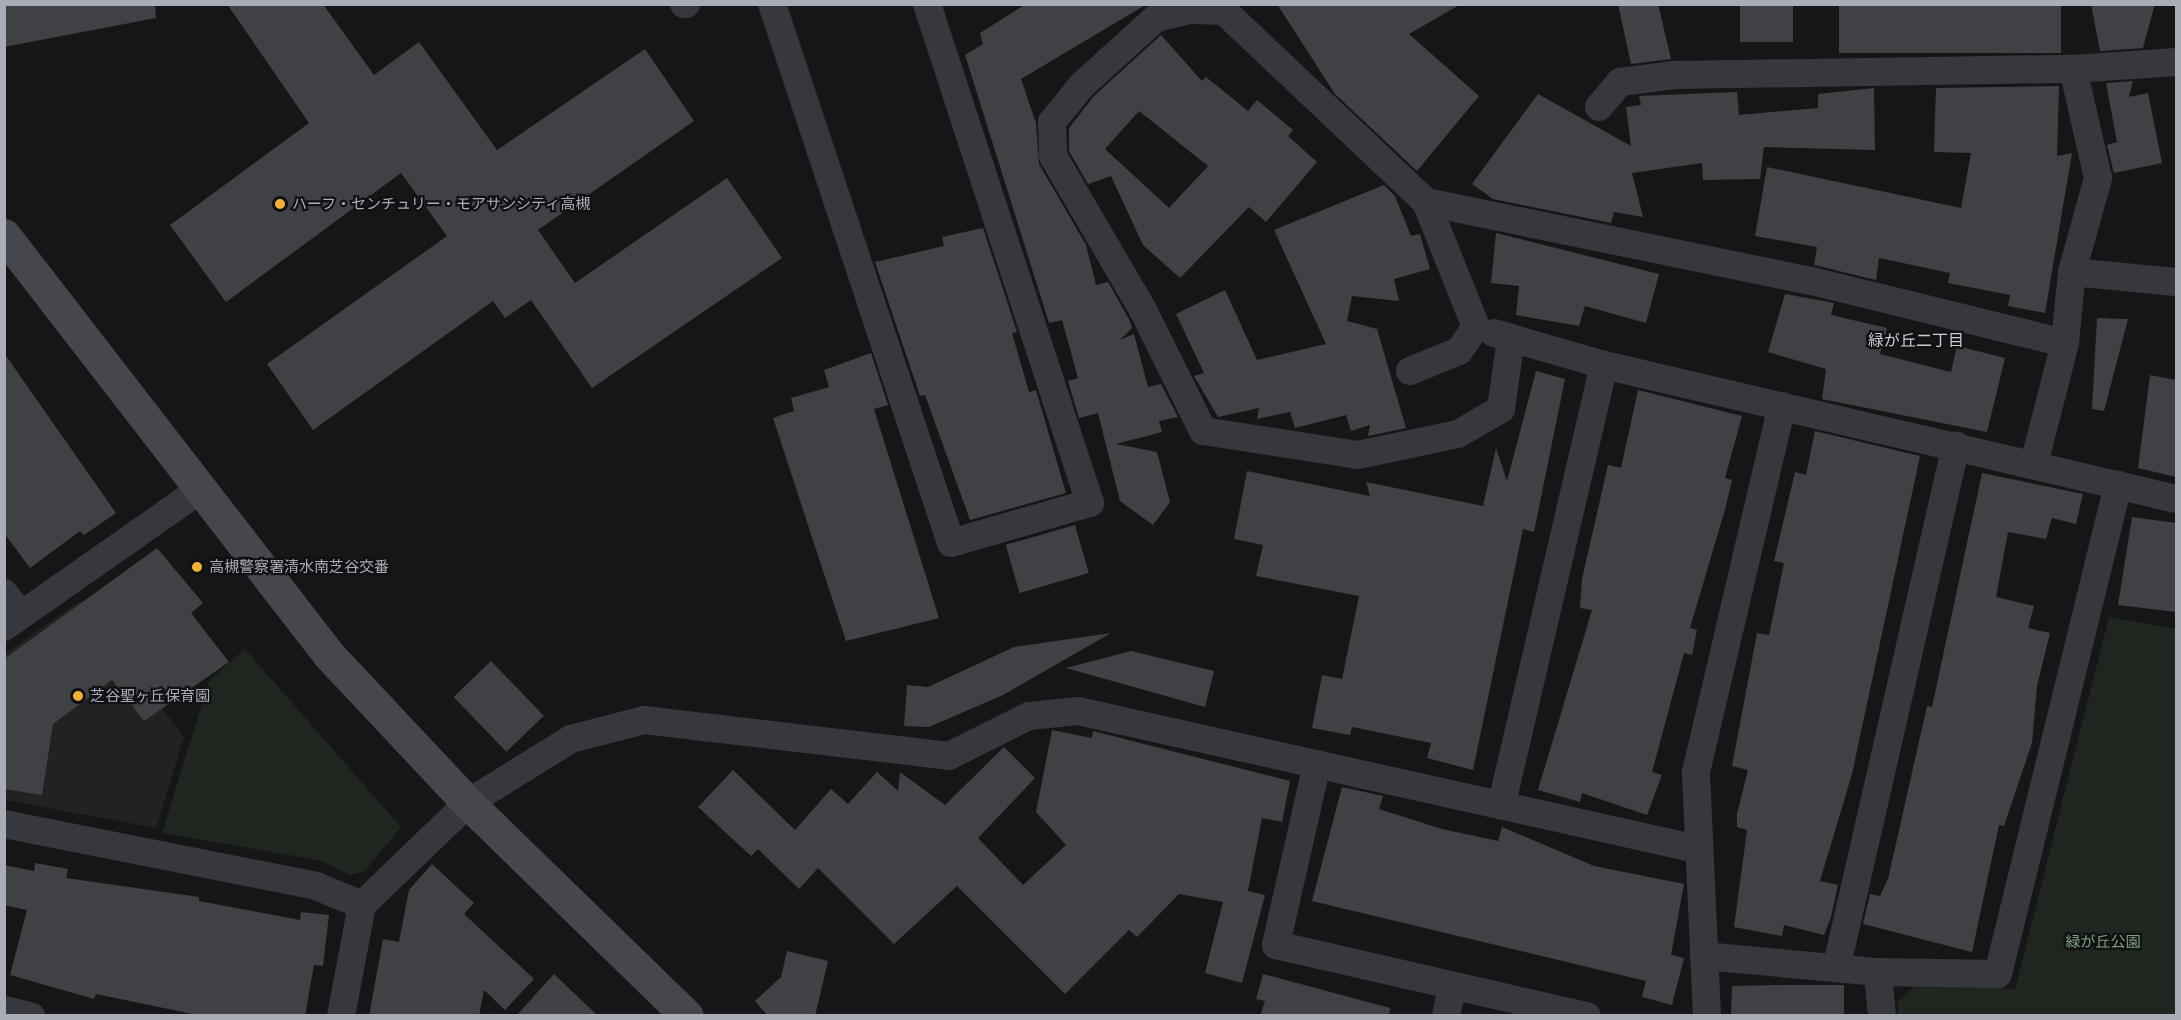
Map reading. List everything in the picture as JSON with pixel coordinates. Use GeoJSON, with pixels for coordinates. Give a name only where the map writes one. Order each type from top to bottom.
{"type":"FeatureCollection","features":[{"type":"Feature","properties":{"kind":"street"},"geometry":{"type":"LineString","coordinates":[[772,4],[951,543],[1090,503],[927,4]]}},
{"type":"Feature","properties":{"kind":"street"},"geometry":{"type":"LineString","coordinates":[[1476,327],[1426,202],[1224,11],[1189,10],[1156,18],[1082,85],[1052,122],[1053,156],[1143,310],[1203,431],[1358,456],[1458,434],[1501,409],[1511,338]]}},
{"type":"Feature","properties":{"kind":"street"},"geometry":{"type":"LineString","coordinates":[[1599,107],[1620,82],[1675,75],[2073,69],[2176,62]]}},
{"type":"Feature","properties":{"kind":"street"},"geometry":{"type":"LineString","coordinates":[[2034,464],[2065,343],[2072,272],[2098,178],[2073,69]]}},
{"type":"Feature","properties":{"kind":"street"},"geometry":{"type":"LineString","coordinates":[[1426,202],[1812,281],[2065,343]]}},
{"type":"Feature","properties":{"kind":"street"},"geometry":{"type":"LineString","coordinates":[[4,234],[198,491],[329,655],[468,803],[687,1016]]}},
{"type":"Feature","properties":{"kind":"street"},"geometry":{"type":"LineString","coordinates":[[2072,272],[2176,282]]}},
{"type":"Feature","properties":{"kind":"street"},"geometry":{"type":"LineString","coordinates":[[1476,327],[1604,365],[1956,445],[2176,499]]}},
{"type":"Feature","properties":{"kind":"street"},"geometry":{"type":"LineString","coordinates":[[1410,371],[1460,351],[1476,327]]}},
{"type":"Feature","properties":{"kind":"street"},"geometry":{"type":"LineString","coordinates":[[1502,803],[1604,365]]}},
{"type":"Feature","properties":{"kind":"street"},"geometry":{"type":"LineString","coordinates":[[1707,1016],[1697,849],[1696,772],[1782,406]]}},
{"type":"Feature","properties":{"kind":"street"},"geometry":{"type":"LineString","coordinates":[[1837,965],[1956,445]]}},
{"type":"Feature","properties":{"kind":"street"},"geometry":{"type":"LineString","coordinates":[[1704,956],[1837,965],[1878,972],[1998,974],[2118,485]]}},
{"type":"Feature","properties":{"kind":"street"},"geometry":{"type":"LineString","coordinates":[[10,611],[198,491]]}},
{"type":"Feature","properties":{"kind":"street"},"geometry":{"type":"LineString","coordinates":[[341,1016],[362,905],[468,803],[571,739],[644,720],[949,756],[1029,716],[1078,711],[1502,803],[1697,849]]}},
{"type":"Feature","properties":{"kind":"street"},"geometry":{"type":"LineString","coordinates":[[1317,764],[1276,945],[1587,1016]]}},
{"type":"Feature","properties":{"kind":"street"},"geometry":{"type":"LineString","coordinates":[[4,824],[316,886],[362,905]]}},
{"type":"Feature","properties":{"kind":"street"},"geometry":{"type":"LineString","coordinates":[[1878,972],[1882,1016]]}},
{"type":"Feature","properties":{"kind":"street"},"geometry":{"type":"LineString","coordinates":[[1446,1016],[1452,987]]}},
{"type":"Feature","properties":{"kind":"street"},"geometry":{"type":"LineString","coordinates":[[4,1010],[31,1016]]}},
{"type":"Feature","properties":{"kind":"shaded area","name":"芝谷聖ヶ丘保育園"},"geometry":{"type":"Polygon","coordinates":[[[80,601],[184,737],[156,828],[5,800],[4,654],[80,601]]]}},
{"type":"Feature","properties":{"kind":"green space","name":"緑が丘公園"},"geometry":{"type":"Polygon","coordinates":[[[2109,617],[2176,629],[2176,1015],[1898,1015],[1898,1001],[1917,984],[2015,989],[2109,617]]]}},
{"type":"Feature","properties":{"kind":"green space"},"geometry":{"type":"Polygon","coordinates":[[[245,649],[401,827],[365,871],[350,875],[318,860],[162,833],[209,681],[245,649]]]}},
{"type":"Feature","properties":{"kind":"building"},"geometry":{"type":"Polygon","coordinates":[[[4,4],[155,4],[156,18],[4,47],[4,4]]]}},
{"type":"Feature","properties":{"kind":"building","name":"ハーフ・センチュリー・モアサンシティ高槻"},"geometry":{"type":"Polygon","coordinates":[[[227,4],[323,4],[374,75],[419,42],[497,150],[645,49],[694,121],[538,230],[575,283],[727,178],[782,258],[592,388],[531,300],[505,318],[493,301],[313,430],[267,364],[447,236],[401,173],[226,302],[170,225],[309,123],[227,4]]]}},
{"type":"Feature","properties":{"kind":"building"},"geometry":{"type":"Polygon","coordinates":[[[1026,4],[1147,4],[1021,79],[1036,123],[1039,164],[1086,245],[1096,285],[1108,282],[1130,321],[1132,328],[1120,340],[1134,334],[1148,387],[1161,384],[1178,417],[1159,421],[1162,432],[1116,444],[1157,452],[1170,502],[1153,525],[1120,501],[1098,413],[1079,418],[1068,381],[1078,378],[1062,320],[1049,323],[965,55],[983,44],[980,33],[1026,4]]]}},
{"type":"Feature","properties":{"kind":"building"},"geometry":{"type":"Polygon","coordinates":[[[1277,4],[1461,4],[1409,34],[1479,96],[1417,171],[1335,94],[1277,4]]]}},
{"type":"Feature","properties":{"kind":"building"},"geometry":{"type":"Polygon","coordinates":[[[1618,4],[1658,4],[1671,59],[1631,64],[1618,4]]]}},
{"type":"Feature","properties":{"kind":"building"},"geometry":{"type":"Polygon","coordinates":[[[1740,4],[1793,4],[1793,42],[1740,42],[1740,4]]]}},
{"type":"Feature","properties":{"kind":"building"},"geometry":{"type":"Polygon","coordinates":[[[1839,4],[2061,4],[2061,53],[1839,53],[1839,4]]]}},
{"type":"Feature","properties":{"kind":"building"},"geometry":{"type":"Polygon","coordinates":[[[2091,4],[2155,4],[2143,48],[2100,51],[2091,4]]]}},
{"type":"Feature","properties":{"kind":"building"},"geometry":{"type":"Polygon","coordinates":[[[1161,35],[1202,81],[1206,77],[1248,111],[1257,100],[1293,130],[1288,136],[1317,162],[1266,222],[1249,207],[1180,278],[1143,245],[1111,176],[1088,184],[1069,151],[1069,128],[1094,96],[1161,35]],[[1139,111],[1105,149],[1169,208],[1208,166],[1139,111]]]}},
{"type":"Feature","properties":{"kind":"building"},"geometry":{"type":"Polygon","coordinates":[[[2133,81],[2129,97],[2148,93],[2162,163],[2114,173],[2107,145],[2117,142],[2106,83],[2133,81]]]}},
{"type":"Feature","properties":{"kind":"building"},"geometry":{"type":"Polygon","coordinates":[[[2059,86],[2057,156],[2072,153],[2045,313],[2008,306],[2010,295],[1948,283],[1950,273],[1879,258],[1876,280],[1814,265],[1817,247],[1755,236],[1767,167],[1961,208],[1971,153],[1934,152],[1936,88],[2059,86]]]}},
{"type":"Feature","properties":{"kind":"building"},"geometry":{"type":"Polygon","coordinates":[[[1874,88],[1875,150],[1764,147],[1760,179],[1703,180],[1702,163],[1632,173],[1643,217],[1614,212],[1611,223],[1493,199],[1472,184],[1538,94],[1631,146],[1626,107],[1641,105],[1639,96],[1737,92],[1739,115],[1818,108],[1818,94],[1874,88]]]}},
{"type":"Feature","properties":{"kind":"building"},"geometry":{"type":"Polygon","coordinates":[[[1384,185],[1395,196],[1411,236],[1420,234],[1430,269],[1394,279],[1399,301],[1352,296],[1347,321],[1377,329],[1406,428],[1368,436],[1370,425],[1351,431],[1346,415],[1295,428],[1290,412],[1257,419],[1259,408],[1218,417],[1194,376],[1204,373],[1176,314],[1225,290],[1257,360],[1326,344],[1274,230],[1384,185]]]}},
{"type":"Feature","properties":{"kind":"building"},"geometry":{"type":"Polygon","coordinates":[[[983,228],[1017,332],[1012,333],[1029,392],[1036,390],[1066,493],[970,520],[925,395],[920,396],[875,262],[944,246],[942,237],[983,228]]]}},
{"type":"Feature","properties":{"kind":"building"},"geometry":{"type":"Polygon","coordinates":[[[1496,233],[1659,274],[1646,323],[1585,306],[1579,326],[1516,315],[1519,286],[1491,283],[1496,233]]]}},
{"type":"Feature","properties":{"kind":"building"},"geometry":{"type":"Polygon","coordinates":[[[1785,294],[1834,303],[1831,315],[1887,328],[1880,354],[1951,372],[1957,346],[2005,358],[1987,432],[1822,399],[1826,369],[1768,352],[1785,294]]]}},
{"type":"Feature","properties":{"kind":"building"},"geometry":{"type":"Polygon","coordinates":[[[2097,318],[2128,319],[2104,411],[2092,409],[2097,318]]]}},
{"type":"Feature","properties":{"kind":"building"},"geometry":{"type":"Polygon","coordinates":[[[4,353],[116,513],[84,535],[80,531],[30,568],[4,533],[4,353]]]}},
{"type":"Feature","properties":{"kind":"building"},"geometry":{"type":"Polygon","coordinates":[[[871,353],[888,405],[874,409],[939,618],[846,641],[773,418],[794,411],[791,398],[829,387],[824,370],[871,353]]]}},
{"type":"Feature","properties":{"kind":"building"},"geometry":{"type":"Polygon","coordinates":[[[1536,371],[1565,379],[1534,532],[1523,529],[1473,770],[1427,758],[1431,743],[1352,727],[1350,735],[1312,728],[1322,675],[1342,679],[1359,596],[1256,576],[1263,545],[1234,539],[1247,471],[1370,496],[1366,482],[1483,506],[1496,448],[1507,481],[1536,371]]]}},
{"type":"Feature","properties":{"kind":"building"},"geometry":{"type":"Polygon","coordinates":[[[2150,375],[2176,380],[2176,477],[2138,468],[2150,375]]]}},
{"type":"Feature","properties":{"kind":"building"},"geometry":{"type":"Polygon","coordinates":[[[1638,390],[1742,416],[1725,478],[1732,480],[1726,506],[1690,628],[1697,630],[1692,655],[1684,653],[1652,772],[1662,775],[1647,815],[1582,793],[1580,802],[1538,790],[1592,610],[1580,608],[1582,579],[1608,465],[1621,468],[1638,390]]]}},
{"type":"Feature","properties":{"kind":"building"},"geometry":{"type":"Polygon","coordinates":[[[1815,431],[1920,456],[1852,774],[1820,881],[1838,885],[1831,917],[1824,935],[1784,925],[1782,936],[1734,927],[1747,830],[1737,827],[1737,814],[1748,770],[1732,766],[1757,633],[1769,635],[1784,563],[1774,561],[1795,472],[1806,475],[1815,431]]]}},
{"type":"Feature","properties":{"kind":"building"},"geometry":{"type":"Polygon","coordinates":[[[1982,473],[2083,494],[2076,524],[2052,518],[2046,539],[2008,532],[1996,597],[2034,606],[2028,628],[2050,633],[2037,686],[2032,743],[2004,826],[1999,825],[1972,952],[1863,924],[1870,894],[1880,896],[1888,879],[1927,706],[1932,707],[1982,473]]]}},
{"type":"Feature","properties":{"kind":"building"},"geometry":{"type":"Polygon","coordinates":[[[2132,517],[2176,523],[2176,612],[2118,605],[2132,517]]]}},
{"type":"Feature","properties":{"kind":"building"},"geometry":{"type":"Polygon","coordinates":[[[1075,525],[1089,573],[1020,593],[1006,545],[1075,525]]]}},
{"type":"Feature","properties":{"kind":"building"},"geometry":{"type":"Polygon","coordinates":[[[157,548],[203,603],[191,613],[229,662],[144,721],[112,680],[53,724],[42,795],[4,789],[4,659],[157,548]]]}},
{"type":"Feature","properties":{"kind":"building"},"geometry":{"type":"Polygon","coordinates":[[[1111,633],[1003,695],[929,727],[904,726],[907,685],[928,687],[1014,647],[1111,633]]]}},
{"type":"Feature","properties":{"kind":"building"},"geometry":{"type":"Polygon","coordinates":[[[1131,651],[1214,671],[1205,707],[1066,668],[1131,651]]]}},
{"type":"Feature","properties":{"kind":"building"},"geometry":{"type":"Polygon","coordinates":[[[491,661],[544,716],[506,752],[454,697],[491,661]]]}},
{"type":"Feature","properties":{"kind":"building"},"geometry":{"type":"Polygon","coordinates":[[[1052,730],[1092,738],[1093,731],[1290,781],[1282,822],[1262,818],[1248,891],[1265,895],[1242,983],[1205,973],[1223,902],[1179,894],[1137,937],[1129,930],[1065,994],[957,886],[894,944],[818,868],[799,889],[758,849],[751,856],[698,807],[733,770],[795,830],[831,789],[848,804],[877,772],[898,791],[900,772],[945,805],[1004,747],[1035,778],[978,838],[1023,885],[1066,845],[1036,812],[1052,730]]]}},
{"type":"Feature","properties":{"kind":"building"},"geometry":{"type":"Polygon","coordinates":[[[1342,787],[1383,796],[1379,809],[1442,829],[1498,841],[1502,827],[1594,866],[1684,884],[1671,955],[1684,958],[1672,1005],[1642,997],[1646,981],[1312,901],[1342,787]]]}},
{"type":"Feature","properties":{"kind":"building"},"geometry":{"type":"Polygon","coordinates":[[[35,863],[68,869],[66,878],[199,897],[199,901],[300,920],[301,912],[329,915],[323,966],[314,965],[305,1016],[202,1016],[96,994],[94,999],[10,975],[27,910],[4,905],[4,865],[34,871],[35,863]]]}},
{"type":"Feature","properties":{"kind":"building"},"geometry":{"type":"Polygon","coordinates":[[[432,864],[474,903],[464,914],[534,979],[505,1010],[484,990],[479,1016],[369,1016],[383,939],[399,942],[409,890],[432,864]]]}},
{"type":"Feature","properties":{"kind":"building"},"geometry":{"type":"Polygon","coordinates":[[[787,951],[828,961],[815,1016],[768,1016],[755,1001],[781,977],[787,951]]]}},
{"type":"Feature","properties":{"kind":"building"},"geometry":{"type":"Polygon","coordinates":[[[554,974],[598,1016],[516,1016],[554,974]]]}},
{"type":"Feature","properties":{"kind":"building"},"geometry":{"type":"Polygon","coordinates":[[[1263,974],[1390,1008],[1389,1016],[1260,1016],[1265,1001],[1256,999],[1263,974]]]}},
{"type":"Feature","properties":{"kind":"building"},"geometry":{"type":"Polygon","coordinates":[[[1844,985],[1844,1016],[1731,1016],[1732,986],[1844,985]]]}},
{"type":"Feature","properties":{"kind":"place","name":"ハーフ・センチュリー・モアサンシティ高槻"},"geometry":{"type":"Point","coordinates":[280,204]}},
{"type":"Feature","properties":{"kind":"place","name":"高槻警察署清水南芝谷交番"},"geometry":{"type":"Point","coordinates":[197,567]}},
{"type":"Feature","properties":{"kind":"place","name":"芝谷聖ヶ丘保育園"},"geometry":{"type":"Point","coordinates":[78,696]}},
{"type":"Feature","properties":{"kind":"district","name":"緑が丘二丁目"},"geometry":{"type":"Point","coordinates":[1916,340]}}]}
